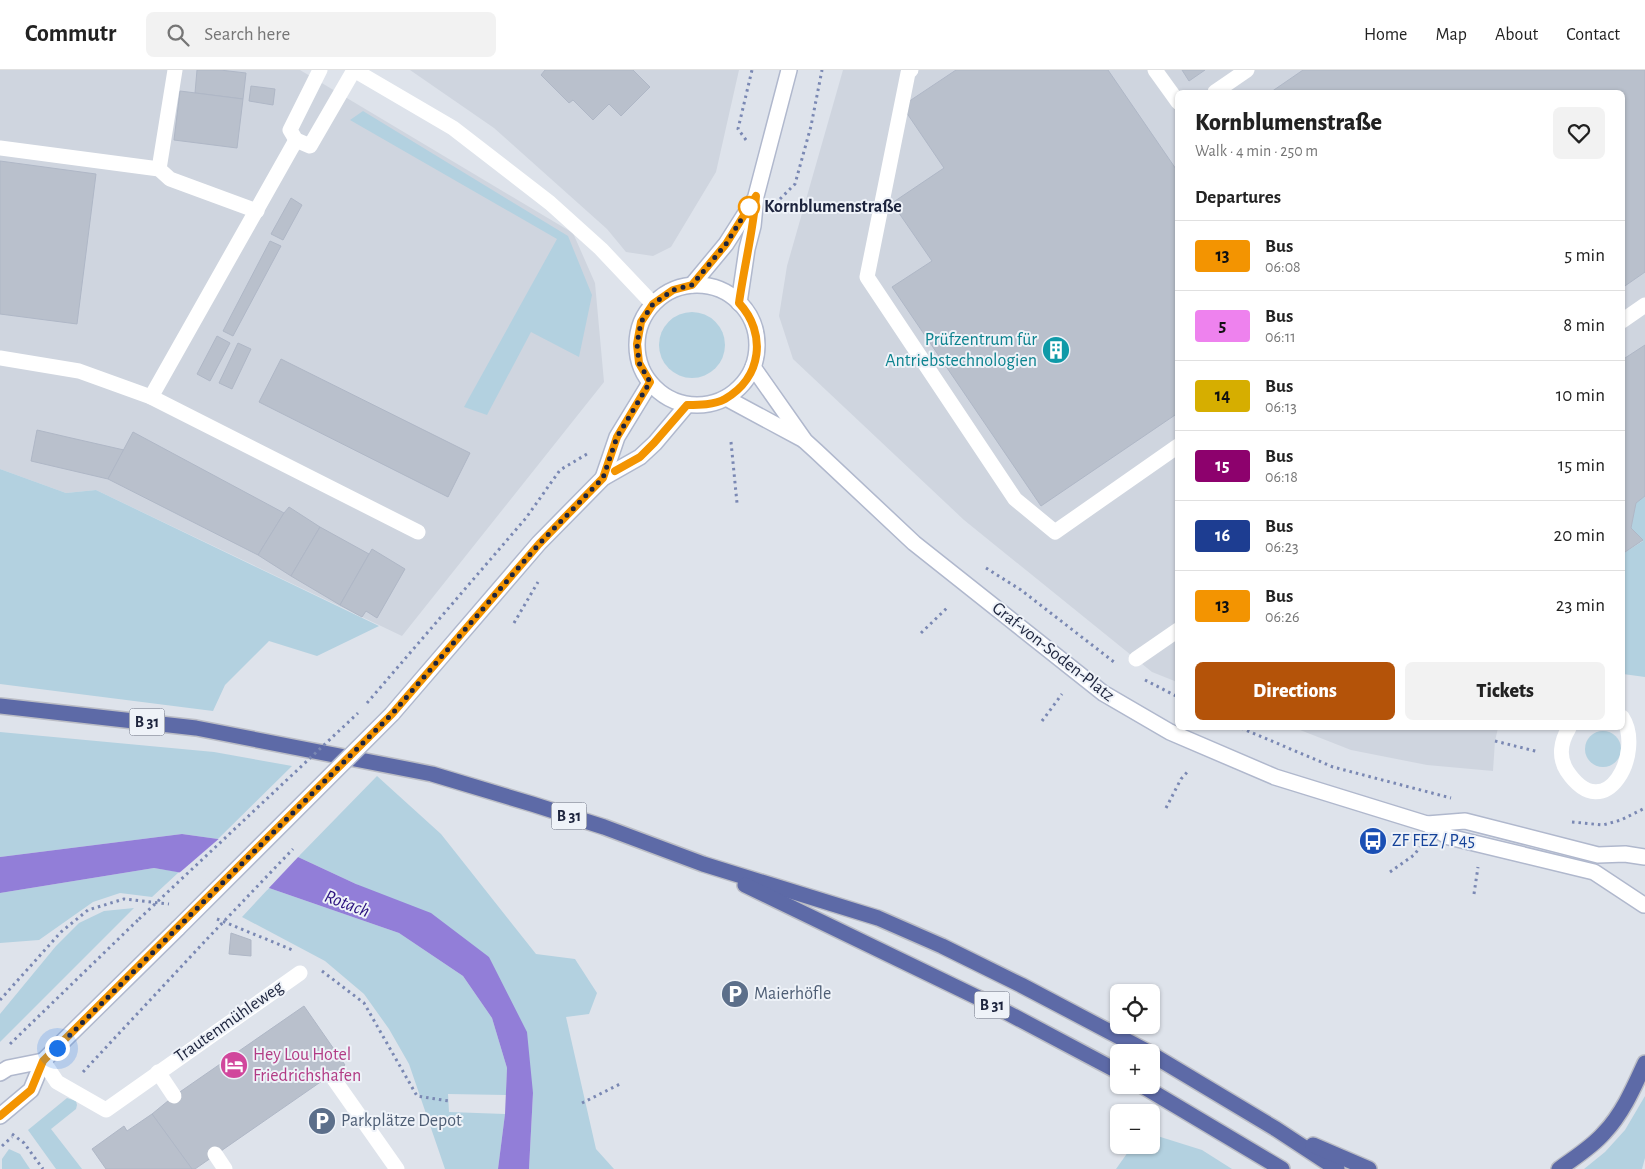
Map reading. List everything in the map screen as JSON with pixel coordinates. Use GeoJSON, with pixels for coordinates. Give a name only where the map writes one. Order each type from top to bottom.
{"type":"FeatureCollection","features":[{"type":"Feature","properties":{"kind":"main road"},"geometry":{"type":"LineString","coordinates":[[159,168],[175,70]]}},
{"type":"Feature","properties":{"kind":"main road"},"geometry":{"type":"LineString","coordinates":[[320,70],[290,130],[296,140],[310,146],[354,70],[453,128],[550,203],[601,249],[653,304]]}},
{"type":"Feature","properties":{"kind":"main road"},"geometry":{"type":"LineString","coordinates":[[739,303],[747,250],[754,226],[756,196],[789,70]]}},
{"type":"Feature","properties":{"kind":"main road"},"geometry":{"type":"LineString","coordinates":[[911,70],[908,73],[866,277],[1016,499],[1055,532],[1175,448]]}},
{"type":"Feature","properties":{"kind":"main road"},"geometry":{"type":"LineString","coordinates":[[1155,70],[1175,98]]}},
{"type":"Feature","properties":{"kind":"main road"},"geometry":{"type":"LineString","coordinates":[[1218,90],[1247,70]]}},
{"type":"Feature","properties":{"kind":"main road"},"geometry":{"type":"LineString","coordinates":[[151,397],[296,140]]}},
{"type":"Feature","properties":{"kind":"main road"},"geometry":{"type":"LineString","coordinates":[[0,148],[159,168],[170,180],[257,211]]}},
{"type":"Feature","properties":{"kind":"main road"},"geometry":{"type":"LineString","coordinates":[[692,285],[726,244],[756,196]]}},
{"type":"Feature","properties":{"kind":"main road"},"geometry":{"type":"LineString","coordinates":[[692,285],[716,288],[739,303],[748,313],[756,334],[757,353],[753,367],[741,387],[717,402],[687,405],[665,396],[650,382],[639,363],[637,344],[641,322],[653,304],[673,290],[692,285]]}},
{"type":"Feature","properties":{"kind":"main road"},"geometry":{"type":"LineString","coordinates":[[1625,319],[1645,305]]}},
{"type":"Feature","properties":{"kind":"main road"},"geometry":{"type":"LineString","coordinates":[[0,358],[79,371],[151,397],[418,532]]}},
{"type":"Feature","properties":{"kind":"main road","name":"Graf-von-Soden-Platz"},"geometry":{"type":"LineString","coordinates":[[753,367],[805,441],[914,543],[1103,693],[1170,732],[1275,777],[1427,824],[1450,837],[1594,872],[1645,907]]}},
{"type":"Feature","properties":{"kind":"main road"},"geometry":{"type":"LineString","coordinates":[[603,478],[617,437],[650,382]]}},
{"type":"Feature","properties":{"kind":"main road","name":"Graf-von-Soden-Platz"},"geometry":{"type":"LineString","coordinates":[[726,398],[805,441]]}},
{"type":"Feature","properties":{"kind":"main road"},"geometry":{"type":"LineString","coordinates":[[0,1116],[31,1090],[43,1061],[392,714],[539,544],[603,478],[640,457],[687,405]]}},
{"type":"Feature","properties":{"kind":"main road"},"geometry":{"type":"LineString","coordinates":[[1136,659],[1175,632]]}},
{"type":"Feature","properties":{"kind":"main road","name":"B 31"},"geometry":{"type":"LineString","coordinates":[[0,706],[196,728],[432,774],[595,824],[703,864],[878,918],[942,946],[1022,985],[1133,1044]]}},
{"type":"Feature","properties":{"kind":"main road"},"geometry":{"type":"LineString","coordinates":[[1568,730],[1563,738],[1562,757],[1565,768],[1573,780],[1586,789],[1600,792],[1617,789],[1629,781],[1641,759],[1639,734],[1631,722],[1625,719]]}},
{"type":"Feature","properties":{"kind":"main road","name":"Graf-von-Soden-Platz"},"geometry":{"type":"LineString","coordinates":[[1427,824],[1465,821],[1598,855],[1625,854],[1645,856]]}},
{"type":"Feature","properties":{"kind":"main road","name":"B 31"},"geometry":{"type":"LineString","coordinates":[[703,864],[989,1003],[1110,1067]]}},
{"type":"Feature","properties":{"kind":"main road","name":"Graf-von-Soden-Platz"},"geometry":{"type":"LineString","coordinates":[[1645,895],[1645,907]]}},
{"type":"Feature","properties":{"kind":"main road","name":"Trautenmühleweg"},"geometry":{"type":"LineString","coordinates":[[43,1061],[57,1082],[106,1110],[300,973]]}},
{"type":"Feature","properties":{"kind":"main road"},"geometry":{"type":"LineString","coordinates":[[1160,1059],[1276,1129],[1337,1169]]}},
{"type":"Feature","properties":{"kind":"main road"},"geometry":{"type":"LineString","coordinates":[[0,1073],[8,1068],[43,1061]]}},
{"type":"Feature","properties":{"kind":"main road"},"geometry":{"type":"LineString","coordinates":[[1559,1169],[1604,1133],[1623,1108],[1645,1062]]}},
{"type":"Feature","properties":{"kind":"main road","name":"Trautenmühleweg"},"geometry":{"type":"LineString","coordinates":[[158,1072],[174,1096]]}},
{"type":"Feature","properties":{"kind":"main road"},"geometry":{"type":"LineString","coordinates":[[333,1078],[397,1169]]}},
{"type":"Feature","properties":{"kind":"main road"},"geometry":{"type":"LineString","coordinates":[[1156,1094],[1282,1169]]}},
{"type":"Feature","properties":{"kind":"main road"},"geometry":{"type":"LineString","coordinates":[[1276,1129],[1369,1169]]}},
{"type":"Feature","properties":{"kind":"main road"},"geometry":{"type":"LineString","coordinates":[[216,1154],[225,1169]]}},
{"type":"Feature","properties":{"kind":"path"},"geometry":{"type":"LineString","coordinates":[[747,141],[738,129],[752,70]]}},
{"type":"Feature","properties":{"kind":"path"},"geometry":{"type":"LineString","coordinates":[[795,184],[811,126],[822,70]]}},
{"type":"Feature","properties":{"kind":"path"},"geometry":{"type":"LineString","coordinates":[[731,442],[737,503]]}},
{"type":"Feature","properties":{"kind":"path"},"geometry":{"type":"LineString","coordinates":[[365,705],[526,518],[560,470]]}},
{"type":"Feature","properties":{"kind":"path"},"geometry":{"type":"LineString","coordinates":[[981,565],[1022,590],[1115,663]]}},
{"type":"Feature","properties":{"kind":"path"},"geometry":{"type":"LineString","coordinates":[[920,633],[949,606]]}},
{"type":"Feature","properties":{"kind":"path"},"geometry":{"type":"LineString","coordinates":[[1140,678],[1175,696]]}},
{"type":"Feature","properties":{"kind":"path"},"geometry":{"type":"LineString","coordinates":[[1042,721],[1062,694]]}},
{"type":"Feature","properties":{"kind":"path"},"geometry":{"type":"LineString","coordinates":[[4,1050],[139,919],[359,712]]}},
{"type":"Feature","properties":{"kind":"path"},"geometry":{"type":"LineString","coordinates":[[1246,730],[1333,767],[1459,800]]}},
{"type":"Feature","properties":{"kind":"path"},"geometry":{"type":"LineString","coordinates":[[1495,741],[1562,757]]}},
{"type":"Feature","properties":{"kind":"path"},"geometry":{"type":"LineString","coordinates":[[1166,808],[1181,779],[1189,770]]}},
{"type":"Feature","properties":{"kind":"path"},"geometry":{"type":"LineString","coordinates":[[1565,822],[1603,826],[1621,820],[1645,808]]}},
{"type":"Feature","properties":{"kind":"path"},"geometry":{"type":"LineString","coordinates":[[1390,872],[1414,855],[1420,847]]}},
{"type":"Feature","properties":{"kind":"path"},"geometry":{"type":"LineString","coordinates":[[1474,894],[1476,870],[1480,860]]}},
{"type":"Feature","properties":{"kind":"path"},"geometry":{"type":"LineString","coordinates":[[0,1000],[61,932],[88,910],[124,900],[177,905]]}},
{"type":"Feature","properties":{"kind":"path"},"geometry":{"type":"LineString","coordinates":[[212,916],[300,953]]}},
{"type":"Feature","properties":{"kind":"path"},"geometry":{"type":"LineString","coordinates":[[69,1088],[207,939]]}},
{"type":"Feature","properties":{"kind":"path"},"geometry":{"type":"LineString","coordinates":[[321,970],[364,1003],[417,1096],[449,1101]]}},
{"type":"Feature","properties":{"kind":"path"},"geometry":{"type":"LineString","coordinates":[[582,1103],[622,1083]]}},
{"type":"Feature","properties":{"kind":"path"},"geometry":{"type":"LineString","coordinates":[[2,1146],[20,1129]]}},
{"type":"Feature","properties":{"kind":"path"},"geometry":{"type":"LineString","coordinates":[[14,1135],[24,1143],[43,1169]]}},
{"type":"Feature","properties":{"kind":"shaded area"},"geometry":{"type":"Polygon","coordinates":[[[0,70],[300,70],[573,233],[595,283],[604,382],[402,636],[96,490],[66,493],[0,469],[0,70]]]}},
{"type":"Feature","properties":{"kind":"shaded area"},"geometry":{"type":"Polygon","coordinates":[[[410,70],[739,70],[716,172],[671,247],[653,256],[626,252],[607,229],[494,128],[410,70]]]}},
{"type":"Feature","properties":{"kind":"shaded area"},"geometry":{"type":"Polygon","coordinates":[[[843,70],[1645,70],[1645,496],[1636,503],[1643,540],[1625,553],[1625,90],[1175,90],[1175,681],[1152,672],[964,520],[793,359],[779,316],[787,266],[843,70]]]}},
{"type":"Feature","properties":{"kind":"shaded area"},"geometry":{"type":"Polygon","coordinates":[[[363,111],[568,236],[592,295],[579,357],[531,332],[487,415],[464,407],[557,239],[350,120],[363,111]]]}},
{"type":"Feature","properties":{"kind":"shaded area"},"geometry":{"type":"Polygon","coordinates":[[[685,312],[699,312],[711,317],[720,326],[725,338],[723,358],[716,369],[699,378],[685,378],[673,373],[664,364],[659,352],[659,338],[664,326],[673,317],[685,312]]]}},
{"type":"Feature","properties":{"kind":"shaded area"},"geometry":{"type":"Polygon","coordinates":[[[0,469],[66,493],[96,490],[379,626],[317,656],[269,641],[225,685],[213,711],[0,684],[0,469]]]}},
{"type":"Feature","properties":{"kind":"shaded area"},"geometry":{"type":"Polygon","coordinates":[[[1645,496],[1645,677],[1625,674],[1625,552],[1643,541],[1631,528],[1636,503],[1645,496]]]}},
{"type":"Feature","properties":{"kind":"shaded area"},"geometry":{"type":"Polygon","coordinates":[[[1300,730],[1498,730],[1493,771],[1427,765],[1351,750],[1300,730]]]}},
{"type":"Feature","properties":{"kind":"shaded area"},"geometry":{"type":"Polygon","coordinates":[[[1603,731],[1610,732],[1616,736],[1620,742],[1620,756],[1616,762],[1610,766],[1603,767],[1596,766],[1590,762],[1586,756],[1585,749],[1586,742],[1590,736],[1596,732],[1603,731]]]}},
{"type":"Feature","properties":{"kind":"shaded area"},"geometry":{"type":"Polygon","coordinates":[[[0,732],[214,752],[292,766],[218,839],[182,834],[0,857],[0,732]]]}},
{"type":"Feature","properties":{"kind":"shaded area"},"geometry":{"type":"Polygon","coordinates":[[[377,776],[441,834],[536,954],[575,959],[597,993],[589,1014],[566,1017],[596,1149],[614,1169],[529,1169],[533,1093],[489,957],[356,884],[298,857],[377,776]]]}},
{"type":"Feature","properties":{"kind":"shaded area"},"geometry":{"type":"Polygon","coordinates":[[[154,868],[179,872],[152,897],[120,893],[93,902],[39,940],[0,943],[0,893],[154,868]]]}},
{"type":"Feature","properties":{"kind":"shaded area"},"geometry":{"type":"Polygon","coordinates":[[[269,888],[399,933],[463,976],[492,1018],[507,1068],[506,1095],[448,1094],[449,1112],[505,1114],[498,1169],[445,1169],[409,1064],[389,1029],[364,994],[325,961],[242,917],[269,888]]]}},
{"type":"Feature","properties":{"kind":"shaded area"},"geometry":{"type":"Polygon","coordinates":[[[134,908],[0,1042],[0,1014],[56,946],[79,923],[104,911],[134,908]]]}},
{"type":"Feature","properties":{"kind":"shaded area"},"geometry":{"type":"Polygon","coordinates":[[[1645,1096],[1645,1158],[1642,1169],[1584,1169],[1605,1152],[1625,1130],[1645,1096]]]}},
{"type":"Feature","properties":{"kind":"shaded area"},"geometry":{"type":"Polygon","coordinates":[[[67,1098],[76,1101],[76,1109],[51,1129],[82,1169],[56,1169],[28,1130],[67,1098]]]}},
{"type":"Feature","properties":{"kind":"shaded area"},"geometry":{"type":"Polygon","coordinates":[[[1160,1137],[1202,1150],[1232,1169],[1116,1169],[1127,1154],[1160,1154],[1160,1137]]]}},
{"type":"Feature","properties":{"kind":"shaded area"},"geometry":{"type":"Polygon","coordinates":[[[9,1149],[20,1154],[30,1169],[2,1169],[2,1159],[9,1149]]]}},
{"type":"Feature","properties":{"kind":"water","name":"Rotach"},"geometry":{"type":"Polygon","coordinates":[[[182,834],[218,839],[298,857],[356,884],[431,913],[489,957],[527,1032],[533,1093],[529,1169],[498,1169],[505,1114],[507,1068],[492,1018],[463,976],[399,933],[269,888],[154,868],[0,893],[0,857],[182,834]]]}},
{"type":"Feature","properties":{"kind":"pier"},"geometry":{"type":"Polygon","coordinates":[[[221,837],[300,855],[267,890],[178,874],[221,837]]]}},
{"type":"Feature","properties":{"kind":"building"},"geometry":{"type":"Polygon","coordinates":[[[197,70],[246,73],[243,99],[195,93],[197,70]]]}},
{"type":"Feature","properties":{"kind":"building"},"geometry":{"type":"Polygon","coordinates":[[[545,70],[633,70],[650,87],[621,116],[609,104],[593,120],[573,100],[569,103],[541,75],[545,70]]]}},
{"type":"Feature","properties":{"kind":"building","name":"Prüfzentrum für Antriebstechnologien"},"geometry":{"type":"Polygon","coordinates":[[[956,70],[1108,70],[1175,168],[1175,415],[1041,506],[892,287],[932,261],[892,203],[944,168],[902,106],[956,70]]]}},
{"type":"Feature","properties":{"kind":"building"},"geometry":{"type":"Polygon","coordinates":[[[1182,70],[1205,70],[1189,81],[1182,70]]]}},
{"type":"Feature","properties":{"kind":"building"},"geometry":{"type":"Polygon","coordinates":[[[1303,70],[1645,70],[1645,272],[1625,286],[1625,90],[1274,90],[1303,70]]]}},
{"type":"Feature","properties":{"kind":"building"},"geometry":{"type":"Polygon","coordinates":[[[251,86],[275,89],[273,105],[249,101],[251,86]]]}},
{"type":"Feature","properties":{"kind":"building"},"geometry":{"type":"Polygon","coordinates":[[[180,91],[243,99],[237,148],[174,140],[180,91]]]}},
{"type":"Feature","properties":{"kind":"building"},"geometry":{"type":"Polygon","coordinates":[[[0,161],[96,174],[77,324],[0,314],[0,161]]]}},
{"type":"Feature","properties":{"kind":"building"},"geometry":{"type":"Polygon","coordinates":[[[291,198],[302,205],[283,240],[271,234],[291,198]]]}},
{"type":"Feature","properties":{"kind":"building"},"geometry":{"type":"Polygon","coordinates":[[[270,241],[281,246],[233,336],[223,331],[270,241]]]}},
{"type":"Feature","properties":{"kind":"building"},"geometry":{"type":"Polygon","coordinates":[[[217,336],[230,343],[210,381],[197,374],[217,336]]]}},
{"type":"Feature","properties":{"kind":"building"},"geometry":{"type":"Polygon","coordinates":[[[238,343],[251,349],[232,389],[219,383],[238,343]]]}},
{"type":"Feature","properties":{"kind":"building"},"geometry":{"type":"Polygon","coordinates":[[[1645,345],[1645,496],[1636,503],[1631,528],[1643,540],[1625,552],[1625,358],[1645,345]]]}},
{"type":"Feature","properties":{"kind":"building"},"geometry":{"type":"Polygon","coordinates":[[[281,359],[470,453],[448,497],[259,402],[281,359]]]}},
{"type":"Feature","properties":{"kind":"building"},"geometry":{"type":"Polygon","coordinates":[[[37,430],[124,450],[108,479],[31,461],[37,430]]]}},
{"type":"Feature","properties":{"kind":"building"},"geometry":{"type":"Polygon","coordinates":[[[133,432],[284,513],[258,555],[108,479],[133,432]]]}},
{"type":"Feature","properties":{"kind":"building"},"geometry":{"type":"Polygon","coordinates":[[[289,507],[320,527],[291,576],[258,555],[289,507]]]}},
{"type":"Feature","properties":{"kind":"building"},"geometry":{"type":"Polygon","coordinates":[[[320,527],[369,554],[340,605],[291,576],[320,527]]]}},
{"type":"Feature","properties":{"kind":"building"},"geometry":{"type":"Polygon","coordinates":[[[372,549],[405,569],[377,618],[366,611],[362,617],[340,605],[372,549]]]}},
{"type":"Feature","properties":{"kind":"building"},"geometry":{"type":"Polygon","coordinates":[[[231,933],[251,940],[251,956],[229,954],[231,933]]]}},
{"type":"Feature","properties":{"kind":"building"},"geometry":{"type":"Polygon","coordinates":[[[304,1006],[345,1065],[195,1169],[192,1169],[152,1114],[174,1096],[304,1006]]]}},
{"type":"Feature","properties":{"kind":"building"},"geometry":{"type":"Polygon","coordinates":[[[152,1114],[192,1169],[106,1169],[92,1149],[124,1126],[127,1131],[152,1114]]]}},
{"type":"Feature","properties":{"kind":"bus line","name":"13"},"geometry":{"type":"LineString","coordinates":[[0,1116],[31,1090],[43,1061],[392,714],[539,544],[603,478],[617,437],[650,382],[639,363],[637,344],[641,322],[653,304],[673,290],[692,285],[726,244],[756,196],[754,226],[747,250],[739,303],[748,313],[756,334],[757,353],[753,367],[741,387],[726,398],[717,402],[687,405],[640,457],[615,471]]}},
{"type":"Feature","properties":{"kind":"place","name":"Kornblumenstraße"},"geometry":{"type":"Point","coordinates":[749,207]}},
{"type":"Feature","properties":{"kind":"place","name":"Prüfzentrum für Antriebstechnologien"},"geometry":{"type":"Point","coordinates":[1056,350]}},
{"type":"Feature","properties":{"kind":"place","name":"ZF FEZ / P45"},"geometry":{"type":"Point","coordinates":[1373,841]}},
{"type":"Feature","properties":{"kind":"place","name":"Maierhöfle"},"geometry":{"type":"Point","coordinates":[735,994]}},
{"type":"Feature","properties":{"kind":"place","name":"Hey Lou Hotel Friedrichshafen"},"geometry":{"type":"Point","coordinates":[234,1065]}},
{"type":"Feature","properties":{"kind":"place","name":"Parkplätze Depot"},"geometry":{"type":"Point","coordinates":[322,1121]}},
{"type":"Feature","properties":{"kind":"route"},"geometry":{"type":"LineString","coordinates":[[57,1048],[392,714],[539,544],[603,478],[617,437],[650,382],[639,363],[637,344],[641,322],[653,304],[673,290],[692,285],[726,244],[749,207]]}}]}
